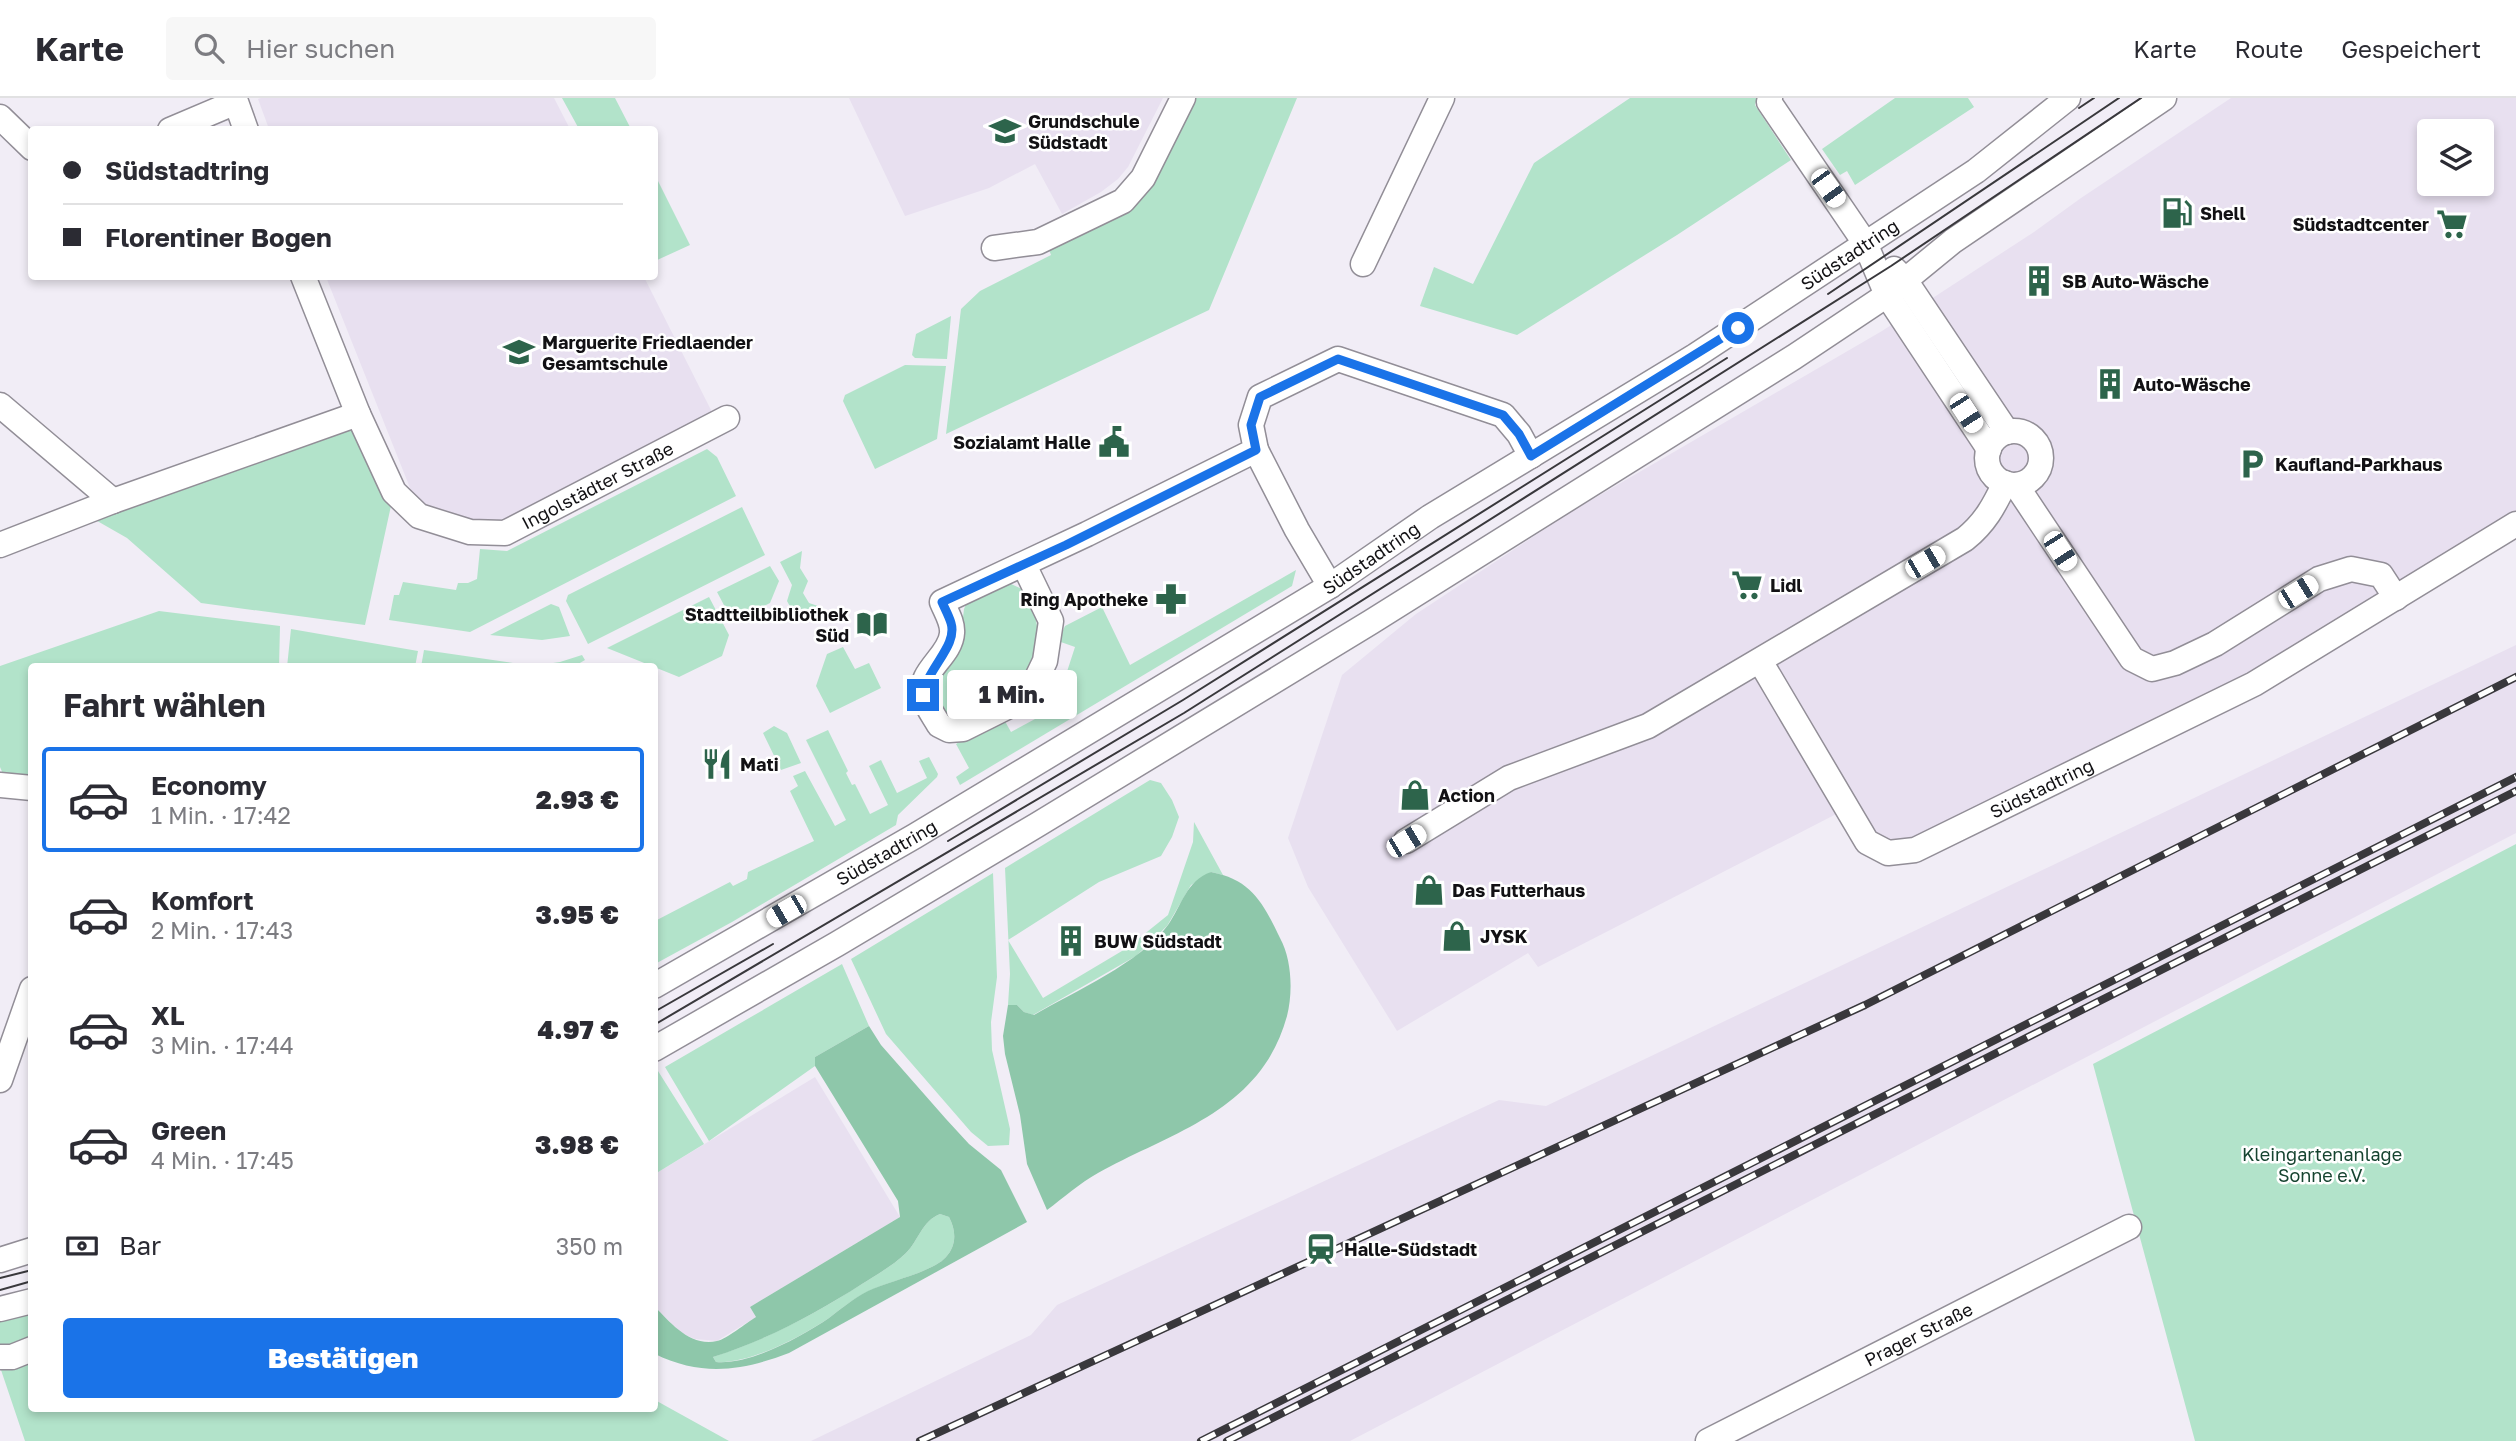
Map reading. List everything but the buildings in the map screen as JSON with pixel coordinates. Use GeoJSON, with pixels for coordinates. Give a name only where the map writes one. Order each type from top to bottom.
{"type":"FeatureCollection","features":[{"type":"Feature","properties":{"kind":"street"},"geometry":{"type":"LineString","coordinates":[[994,248],[1038,242],[1123,201],[1143,178],[1182,98]]}},
{"type":"Feature","properties":{"kind":"street"},"geometry":{"type":"LineString","coordinates":[[1363,264],[1442,98]]}},
{"type":"Feature","properties":{"kind":"street"},"geometry":{"type":"LineString","coordinates":[[1770,98],[1769,102],[1896,288],[2007,432]]}},
{"type":"Feature","properties":{"kind":"street","name":"Südstadtring"},"geometry":{"type":"LineString","coordinates":[[658,984],[915,836],[1330,586],[1430,517],[1695,356],[1976,172],[2067,98]]}},
{"type":"Feature","properties":{"kind":"street"},"geometry":{"type":"LineString","coordinates":[[658,1047],[837,944],[1359,629],[1794,357],[1896,288],[1953,241],[2164,98]]}},
{"type":"Feature","properties":{"kind":"street"},"geometry":{"type":"LineString","coordinates":[[179,126],[236,102],[245,126]]}},
{"type":"Feature","properties":{"kind":"street"},"geometry":{"type":"LineString","coordinates":[[0,117],[28,144]]}},
{"type":"Feature","properties":{"kind":"street","name":"Ingolstädter Straße"},"geometry":{"type":"LineString","coordinates":[[305,280],[358,414],[394,492],[419,516],[470,532],[505,533],[727,418]]}},
{"type":"Feature","properties":{"kind":"street"},"geometry":{"type":"LineString","coordinates":[[1896,288],[1989,449],[1989,466],[1992,473],[2011,484],[2132,659],[2152,669],[2175,663],[2215,644],[2319,579],[2351,569],[2381,575],[2396,598]]}},
{"type":"Feature","properties":{"kind":"street"},"geometry":{"type":"LineString","coordinates":[[1330,586],[1297,530],[1256,450],[1251,425],[1260,397],[1338,359],[1503,415],[1519,434],[1531,456]]}},
{"type":"Feature","properties":{"kind":"street"},"geometry":{"type":"LineString","coordinates":[[0,405],[113,501]]}},
{"type":"Feature","properties":{"kind":"street"},"geometry":{"type":"LineString","coordinates":[[0,545],[113,501],[358,414]]}},
{"type":"Feature","properties":{"kind":"street"},"geometry":{"type":"LineString","coordinates":[[1406,841],[1509,778],[1648,726],[1965,539],[1981,526],[2011,484],[2033,477],[2038,471],[2041,456],[2036,441],[2030,436],[2015,431],[2007,432],[1998,437],[1989,449]]}},
{"type":"Feature","properties":{"kind":"street"},"geometry":{"type":"LineString","coordinates":[[1024,565],[1051,621],[1045,661],[1034,686],[1017,702],[963,729],[949,730],[939,725],[923,695],[925,681],[946,651],[952,635],[951,623],[942,602],[1024,565],[1256,450]]}},
{"type":"Feature","properties":{"kind":"street","name":"Südstadtring"},"geometry":{"type":"LineString","coordinates":[[1760,661],[1867,842],[1888,853],[1915,850],[2254,684],[2516,524]]}},
{"type":"Feature","properties":{"kind":"street"},"geometry":{"type":"LineString","coordinates":[[0,785],[28,788]]}},
{"type":"Feature","properties":{"kind":"street"},"geometry":{"type":"LineString","coordinates":[[0,1080],[28,1000]]}},
{"type":"Feature","properties":{"kind":"street","name":"Prager Straße"},"geometry":{"type":"LineString","coordinates":[[1709,1441],[2129,1227]]}},
{"type":"Feature","properties":{"kind":"street"},"geometry":{"type":"LineString","coordinates":[[0,1259],[28,1251]]}},
{"type":"Feature","properties":{"kind":"street"},"geometry":{"type":"LineString","coordinates":[[0,1309],[28,1302]]}},
{"type":"Feature","properties":{"kind":"street"},"geometry":{"type":"LineString","coordinates":[[0,1357],[12,1357],[28,1351]]}},
{"type":"Feature","properties":{"kind":"shaded area"},"geometry":{"type":"Polygon","coordinates":[[[554,98],[568,126],[268,126],[258,99],[554,98]]]}},
{"type":"Feature","properties":{"kind":"shaded area","name":"Grundschule Südstadt"},"geometry":{"type":"Polygon","coordinates":[[[849,98],[1163,98],[1128,167],[1118,179],[1062,214],[1035,164],[989,188],[905,216],[849,98]]]}},
{"type":"Feature","properties":{"kind":"shaded area"},"geometry":{"type":"Polygon","coordinates":[[[2231,98],[2516,98],[2516,524],[2254,684],[1888,853],[1846,809],[1538,967],[1528,953],[1397,1031],[1308,887],[1288,838],[1342,675],[1416,614],[1569,513],[1882,331],[2231,98]]]}},
{"type":"Feature","properties":{"kind":"shaded area","name":"Marguerite Friedlaender Gesamtschule"},"geometry":{"type":"Polygon","coordinates":[[[327,280],[646,280],[715,418],[515,517],[470,526],[418,508],[327,280]]]}},
{"type":"Feature","properties":{"kind":"shaded area"},"geometry":{"type":"Polygon","coordinates":[[[2516,645],[2516,833],[1350,1441],[811,1441],[1031,1335],[1057,1305],[1499,1100],[1546,1106],[2516,645]]]}},
{"type":"Feature","properties":{"kind":"shaded area"},"geometry":{"type":"Polygon","coordinates":[[[815,1077],[900,1217],[750,1307],[756,1317],[717,1341],[695,1339],[681,1333],[658,1310],[658,1172],[815,1077]]]}},
{"type":"Feature","properties":{"kind":"green space"},"geometry":{"type":"Polygon","coordinates":[[[562,98],[615,98],[629,126],[577,126],[562,98]]]}},
{"type":"Feature","properties":{"kind":"green space"},"geometry":{"type":"Polygon","coordinates":[[[1194,98],[1297,98],[1209,310],[946,434],[961,309],[980,291],[1051,255],[1048,247],[1105,220],[1194,98]]]}},
{"type":"Feature","properties":{"kind":"green space"},"geometry":{"type":"Polygon","coordinates":[[[1630,98],[1757,98],[1755,105],[1791,160],[1517,335],[1420,306],[1434,267],[1473,284],[1534,163],[1630,98]]]}},
{"type":"Feature","properties":{"kind":"green space"},"geometry":{"type":"Polygon","coordinates":[[[1895,98],[1968,98],[1974,107],[1855,185],[1847,171],[1840,175],[1822,149],[1895,98]]]}},
{"type":"Feature","properties":{"kind":"green space"},"geometry":{"type":"Polygon","coordinates":[[[658,181],[690,245],[658,259],[658,181]]]}},
{"type":"Feature","properties":{"kind":"green space"},"geometry":{"type":"Polygon","coordinates":[[[951,316],[947,359],[915,358],[912,355],[916,334],[951,316]]]}},
{"type":"Feature","properties":{"kind":"green space"},"geometry":{"type":"Polygon","coordinates":[[[905,365],[946,366],[937,439],[875,469],[843,401],[845,395],[905,365]]]}},
{"type":"Feature","properties":{"kind":"green space"},"geometry":{"type":"Polygon","coordinates":[[[358,414],[394,492],[365,625],[201,603],[127,538],[85,514],[358,414]]]}},
{"type":"Feature","properties":{"kind":"green space"},"geometry":{"type":"Polygon","coordinates":[[[707,449],[717,457],[736,496],[470,632],[389,620],[394,595],[399,595],[403,582],[456,590],[458,583],[477,579],[480,549],[507,551],[707,449]]]}},
{"type":"Feature","properties":{"kind":"green space"},"geometry":{"type":"Polygon","coordinates":[[[742,507],[765,555],[588,644],[566,601],[568,595],[742,507]]]}},
{"type":"Feature","properties":{"kind":"green space"},"geometry":{"type":"Polygon","coordinates":[[[802,551],[800,568],[808,581],[803,593],[809,603],[818,606],[820,610],[808,615],[792,610],[787,601],[792,585],[780,562],[802,551]]]}},
{"type":"Feature","properties":{"kind":"green space"},"geometry":{"type":"Polygon","coordinates":[[[770,566],[779,581],[770,603],[733,622],[717,592],[770,566]]]}},
{"type":"Feature","properties":{"kind":"green space"},"geometry":{"type":"Polygon","coordinates":[[[1296,570],[1292,586],[960,785],[956,777],[969,768],[956,744],[1002,716],[1011,732],[1048,712],[1040,696],[1044,682],[1062,687],[1075,647],[1058,641],[1065,626],[1102,607],[1130,665],[1296,570]]]}},
{"type":"Feature","properties":{"kind":"green space"},"geometry":{"type":"Polygon","coordinates":[[[1007,582],[1022,589],[1035,615],[1039,637],[1029,673],[1012,691],[959,717],[936,708],[928,689],[938,668],[959,651],[964,609],[969,597],[1007,582]]]}},
{"type":"Feature","properties":{"kind":"green space"},"geometry":{"type":"Polygon","coordinates":[[[709,597],[729,635],[722,656],[679,677],[658,669],[658,663],[644,663],[607,648],[709,597]]]}},
{"type":"Feature","properties":{"kind":"green space"},"geometry":{"type":"Polygon","coordinates":[[[551,604],[559,607],[570,636],[542,640],[490,635],[551,604]]]}},
{"type":"Feature","properties":{"kind":"green space"},"geometry":{"type":"Polygon","coordinates":[[[159,611],[280,626],[279,663],[28,663],[28,778],[3,774],[0,767],[0,666],[159,611]]]}},
{"type":"Feature","properties":{"kind":"green space"},"geometry":{"type":"Polygon","coordinates":[[[291,629],[418,651],[416,663],[287,663],[291,629]]]}},
{"type":"Feature","properties":{"kind":"green space"},"geometry":{"type":"Polygon","coordinates":[[[843,647],[855,669],[869,663],[881,688],[830,713],[816,686],[827,654],[843,647]]]}},
{"type":"Feature","properties":{"kind":"green space"},"geometry":{"type":"Polygon","coordinates":[[[424,650],[513,663],[422,663],[424,650]]]}},
{"type":"Feature","properties":{"kind":"green space"},"geometry":{"type":"Polygon","coordinates":[[[582,655],[585,660],[580,663],[553,663],[582,655]]]}},
{"type":"Feature","properties":{"kind":"green space"},"geometry":{"type":"Polygon","coordinates":[[[774,726],[787,733],[801,763],[781,770],[763,733],[774,726]]]}},
{"type":"Feature","properties":{"kind":"green space"},"geometry":{"type":"Polygon","coordinates":[[[828,730],[852,785],[855,784],[870,814],[888,805],[869,766],[881,760],[897,793],[927,778],[919,761],[929,757],[938,774],[898,815],[896,825],[658,962],[658,919],[730,882],[733,886],[747,879],[748,872],[814,841],[790,791],[798,786],[793,776],[805,771],[835,826],[846,820],[806,740],[828,730]]]}},
{"type":"Feature","properties":{"kind":"green space"},"geometry":{"type":"Polygon","coordinates":[[[1150,780],[1161,783],[1179,817],[1161,856],[1099,882],[1008,940],[1005,868],[1150,780]]]}},
{"type":"Feature","properties":{"kind":"green space"},"geometry":{"type":"Polygon","coordinates":[[[1194,822],[1223,875],[1211,872],[1191,885],[1167,926],[1136,956],[1033,1015],[1024,1012],[1017,1005],[1008,1005],[1008,941],[1043,998],[1127,948],[1168,915],[1193,842],[1194,822]]]}},
{"type":"Feature","properties":{"kind":"green space","name":"Kleingartenanlage Sonne e.V."},"geometry":{"type":"Polygon","coordinates":[[[2516,844],[2516,1441],[2195,1441],[2093,1064],[2516,844]]]}},
{"type":"Feature","properties":{"kind":"green space"},"geometry":{"type":"Polygon","coordinates":[[[1211,872],[1237,881],[1254,895],[1268,914],[1284,947],[1289,966],[1290,997],[1287,1016],[1275,1048],[1257,1075],[1236,1096],[1211,1114],[1098,1173],[1047,1210],[1027,1164],[1020,1115],[1005,1054],[1003,1036],[1008,1005],[1017,1005],[1024,1012],[1034,1015],[1124,964],[1156,939],[1168,925],[1190,887],[1211,872]]]}},
{"type":"Feature","properties":{"kind":"green space"},"geometry":{"type":"Polygon","coordinates":[[[993,873],[997,977],[991,1022],[992,1050],[1010,1129],[1009,1145],[988,1146],[971,1132],[886,1034],[851,959],[993,873]]]}},
{"type":"Feature","properties":{"kind":"green space"},"geometry":{"type":"Polygon","coordinates":[[[842,964],[869,1026],[815,1057],[815,1066],[709,1141],[665,1067],[842,964]]]}},
{"type":"Feature","properties":{"kind":"green space"},"geometry":{"type":"Polygon","coordinates":[[[869,1026],[881,1045],[946,1119],[969,1144],[1001,1170],[1027,1222],[789,1353],[755,1364],[722,1369],[689,1366],[658,1355],[658,1310],[690,1337],[707,1342],[721,1340],[756,1317],[750,1307],[900,1217],[898,1201],[815,1066],[815,1057],[869,1026]],[[940,1214],[934,1217],[910,1248],[885,1270],[808,1316],[713,1357],[716,1362],[729,1362],[775,1348],[818,1325],[868,1291],[931,1267],[950,1252],[954,1242],[949,1217],[940,1214]]]}},
{"type":"Feature","properties":{"kind":"green space"},"geometry":{"type":"Polygon","coordinates":[[[658,1071],[704,1144],[658,1172],[658,1071]]]}},
{"type":"Feature","properties":{"kind":"green space"},"geometry":{"type":"Polygon","coordinates":[[[940,1214],[949,1217],[954,1237],[950,1252],[940,1262],[864,1294],[829,1318],[775,1348],[744,1359],[716,1362],[713,1357],[790,1325],[885,1270],[906,1253],[929,1221],[940,1214]]]}},
{"type":"Feature","properties":{"kind":"green space"},"geometry":{"type":"Polygon","coordinates":[[[28,1311],[28,1412],[658,1412],[658,1402],[729,1441],[25,1441],[0,1367],[0,1320],[28,1311]]]}},
{"type":"Feature","properties":{"kind":"tram line"},"geometry":{"type":"LineString","coordinates":[[2079,108],[2094,98]]}},
{"type":"Feature","properties":{"kind":"tram line"},"geometry":{"type":"LineString","coordinates":[[1828,294],[2119,98]]}},
{"type":"Feature","properties":{"kind":"tram line"},"geometry":{"type":"LineString","coordinates":[[658,1023],[1184,713],[1891,266],[2141,98]]}},
{"type":"Feature","properties":{"kind":"tram line"},"geometry":{"type":"LineString","coordinates":[[948,841],[1183,700],[1727,358]]}},
{"type":"Feature","properties":{"kind":"tram line"},"geometry":{"type":"LineString","coordinates":[[658,1010],[773,944]]}},
{"type":"Feature","properties":{"kind":"tram line"},"geometry":{"type":"LineString","coordinates":[[0,1278],[28,1271]]}},
{"type":"Feature","properties":{"kind":"tram line"},"geometry":{"type":"LineString","coordinates":[[0,1290],[28,1282]]}},
{"type":"Feature","properties":{"kind":"railway"},"geometry":{"type":"LineString","coordinates":[[920,1441],[1865,1005],[2516,677]]}},
{"type":"Feature","properties":{"kind":"railway"},"geometry":{"type":"LineString","coordinates":[[1201,1441],[2516,777]]}},
{"type":"Feature","properties":{"kind":"railway"},"geometry":{"type":"LineString","coordinates":[[1227,1441],[2516,791]]}},
{"type":"Feature","properties":{"kind":"place","name":"Grundschule Südstadt"},"geometry":{"type":"Point","coordinates":[1005,131]}},
{"type":"Feature","properties":{"kind":"place","name":"Shell"},"geometry":{"type":"Point","coordinates":[2177,213]}},
{"type":"Feature","properties":{"kind":"place","name":"Südstadtcenter"},"geometry":{"type":"Point","coordinates":[2452,224]}},
{"type":"Feature","properties":{"kind":"place","name":"SB Auto-Wäsche"},"geometry":{"type":"Point","coordinates":[2039,281]}},
{"type":"Feature","properties":{"kind":"place","name":"Marguerite Friedlaender Gesamtschule"},"geometry":{"type":"Point","coordinates":[519,352]}},
{"type":"Feature","properties":{"kind":"place","name":"Auto-Wäsche"},"geometry":{"type":"Point","coordinates":[2110,384]}},
{"type":"Feature","properties":{"kind":"place","name":"Sozialamt Halle"},"geometry":{"type":"Point","coordinates":[1114,442]}},
{"type":"Feature","properties":{"kind":"place","name":"Kaufland-Parkhaus"},"geometry":{"type":"Point","coordinates":[2252,464]}},
{"type":"Feature","properties":{"kind":"place","name":"Lidl"},"geometry":{"type":"Point","coordinates":[1747,585]}},
{"type":"Feature","properties":{"kind":"place","name":"Ring Apotheke"},"geometry":{"type":"Point","coordinates":[1171,599]}},
{"type":"Feature","properties":{"kind":"place","name":"Stadtteilbibliothek Süd"},"geometry":{"type":"Point","coordinates":[872,624]}},
{"type":"Feature","properties":{"kind":"place","name":"Mati"},"geometry":{"type":"Point","coordinates":[717,764]}},
{"type":"Feature","properties":{"kind":"place","name":"Action"},"geometry":{"type":"Point","coordinates":[1415,795]}},
{"type":"Feature","properties":{"kind":"place","name":"Das Futterhaus"},"geometry":{"type":"Point","coordinates":[1429,890]}},
{"type":"Feature","properties":{"kind":"place","name":"JYSK"},"geometry":{"type":"Point","coordinates":[1457,936]}},
{"type":"Feature","properties":{"kind":"place","name":"BUW Südstadt"},"geometry":{"type":"Point","coordinates":[1071,941]}},
{"type":"Feature","properties":{"kind":"place","name":"Halle-Südstadt"},"geometry":{"type":"Point","coordinates":[1321,1249]}},
{"type":"Feature","properties":{"kind":"route"},"geometry":{"type":"LineString","coordinates":[[923,695],[925,681],[946,651],[952,635],[951,623],[942,602],[1066,545],[1256,450],[1251,425],[1260,397],[1338,359],[1503,415],[1519,434],[1531,456],[1738,328]]}}]}
